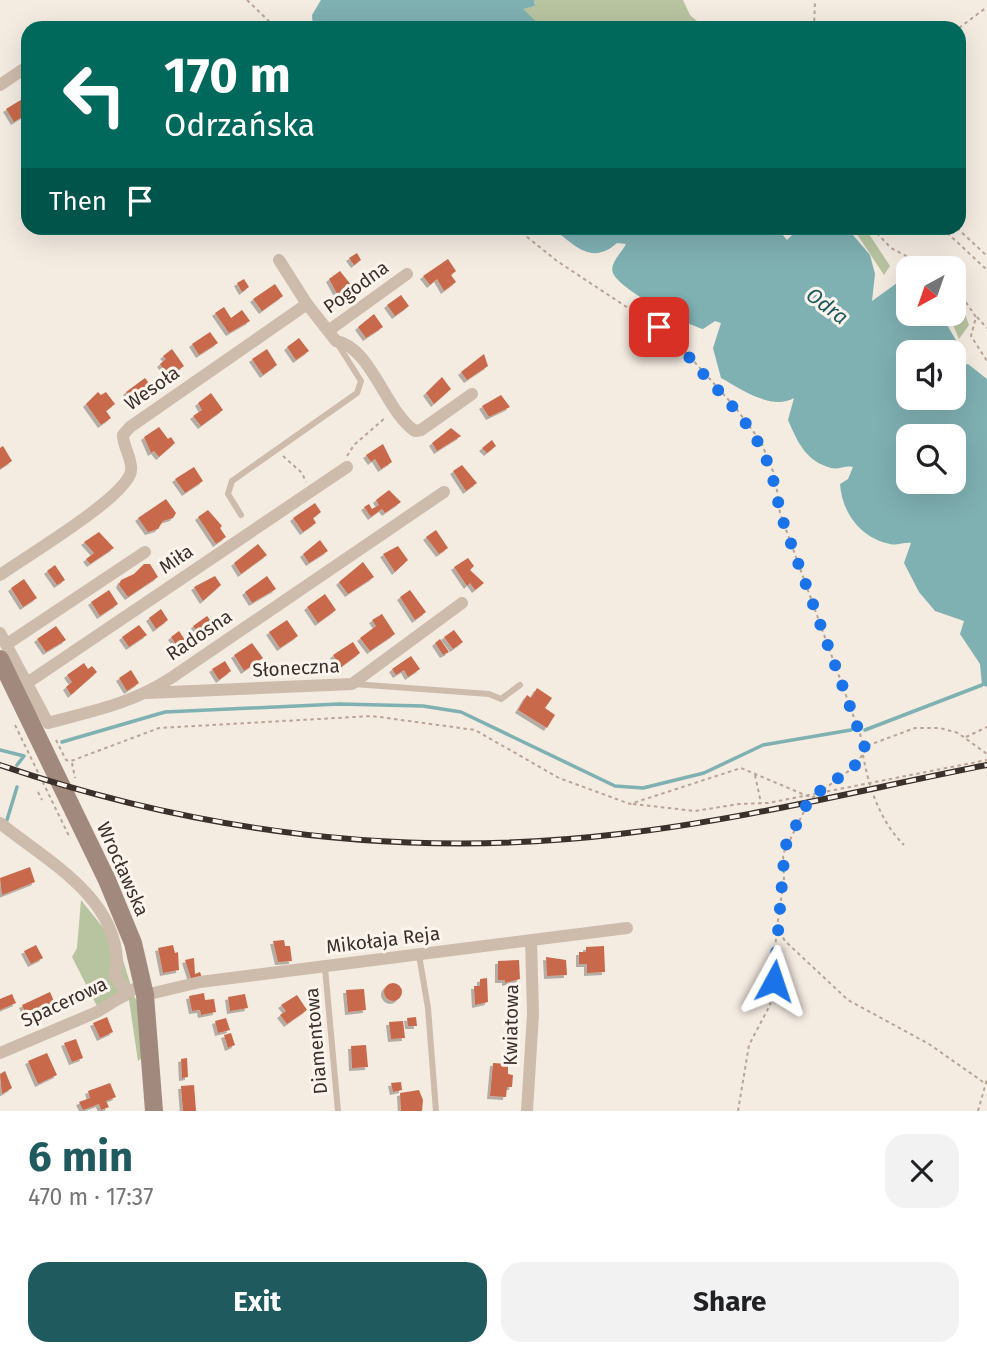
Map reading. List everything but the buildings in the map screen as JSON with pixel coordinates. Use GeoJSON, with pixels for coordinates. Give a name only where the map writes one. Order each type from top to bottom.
{"type":"FeatureCollection","features":[{"type":"Feature","properties":{"kind":"main road","name":"Wrocławska"},"geometry":{"type":"LineString","coordinates":[[2,646],[117,902],[136,951],[154,1111]]}},
{"type":"Feature","properties":{"kind":"street"},"geometry":{"type":"LineString","coordinates":[[0,85],[21,71]]}},
{"type":"Feature","properties":{"kind":"street"},"geometry":{"type":"LineString","coordinates":[[279,260],[307,304],[332,336],[353,350],[409,427],[421,430],[472,394]]}},
{"type":"Feature","properties":{"kind":"street","name":"Pogodna"},"geometry":{"type":"LineString","coordinates":[[332,336],[407,274]]}},
{"type":"Feature","properties":{"kind":"street","name":"Wesoła"},"geometry":{"type":"LineString","coordinates":[[0,575],[107,500],[127,482],[132,469],[122,435],[130,427],[307,304]]}},
{"type":"Feature","properties":{"kind":"street","name":"Miła"},"geometry":{"type":"LineString","coordinates":[[27,683],[343,470]]}},
{"type":"Feature","properties":{"kind":"street","name":"Radosna"},"geometry":{"type":"LineString","coordinates":[[48,723],[118,706],[147,693],[444,492]]}},
{"type":"Feature","properties":{"kind":"street"},"geometry":{"type":"LineString","coordinates":[[48,723],[27,683],[2,646],[145,552]]}},
{"type":"Feature","properties":{"kind":"street","name":"Słoneczna"},"geometry":{"type":"LineString","coordinates":[[147,693],[352,684],[462,603]]}},
{"type":"Feature","properties":{"kind":"street"},"geometry":{"type":"LineString","coordinates":[[0,823],[83,888],[113,943],[117,963],[115,976],[139,990]]}},
{"type":"Feature","properties":{"kind":"street","name":"Mikołaja Reja"},"geometry":{"type":"LineString","coordinates":[[139,990],[627,928]]}},
{"type":"Feature","properties":{"kind":"street","name":"Kwiatowa"},"geometry":{"type":"LineString","coordinates":[[527,1111],[533,1014],[531,940]]}},
{"type":"Feature","properties":{"kind":"street","name":"Spacerowa"},"geometry":{"type":"LineString","coordinates":[[0,1053],[97,1012],[139,990]]}},
{"type":"Feature","properties":{"kind":"lane"},"geometry":{"type":"LineString","coordinates":[[241,514],[228,487],[358,393],[361,381],[332,336]]}},
{"type":"Feature","properties":{"kind":"lane"},"geometry":{"type":"LineString","coordinates":[[352,684],[489,694],[501,699],[520,685]]}},
{"type":"Feature","properties":{"kind":"lane"},"geometry":{"type":"LineString","coordinates":[[419,955],[428,1009],[436,1111]]}},
{"type":"Feature","properties":{"kind":"lane","name":"Diamentowa"},"geometry":{"type":"LineString","coordinates":[[325,968],[338,1111]]}},
{"type":"Feature","properties":{"kind":"path"},"geometry":{"type":"LineString","coordinates":[[247,0],[269,21]]}},
{"type":"Feature","properties":{"kind":"path"},"geometry":{"type":"LineString","coordinates":[[814,21],[815,0]]}},
{"type":"Feature","properties":{"kind":"path"},"geometry":{"type":"LineString","coordinates":[[966,23],[987,7]]}},
{"type":"Feature","properties":{"kind":"path"},"geometry":{"type":"LineString","coordinates":[[525,235],[557,261],[673,337],[735,407],[761,442],[775,476],[780,513],[865,748]]}},
{"type":"Feature","properties":{"kind":"path"},"geometry":{"type":"LineString","coordinates":[[879,235],[891,248],[906,256]]}},
{"type":"Feature","properties":{"kind":"path"},"geometry":{"type":"LineString","coordinates":[[950,235],[987,270]]}},
{"type":"Feature","properties":{"kind":"path"},"geometry":{"type":"LineString","coordinates":[[964,235],[987,256]]}},
{"type":"Feature","properties":{"kind":"path"},"geometry":{"type":"LineString","coordinates":[[966,299],[976,317],[987,328]]}},
{"type":"Feature","properties":{"kind":"path"},"geometry":{"type":"LineString","coordinates":[[976,317],[971,336],[987,361]]}},
{"type":"Feature","properties":{"kind":"path"},"geometry":{"type":"LineString","coordinates":[[343,470],[354,445],[396,409]]}},
{"type":"Feature","properties":{"kind":"path"},"geometry":{"type":"LineString","coordinates":[[276,451],[302,472],[307,494]]}},
{"type":"Feature","properties":{"kind":"path"},"geometry":{"type":"LineString","coordinates":[[48,723],[66,760],[71,761],[159,728],[372,716],[475,730],[559,778],[630,804],[695,811],[738,804],[775,802],[987,760]]}},
{"type":"Feature","properties":{"kind":"path"},"geometry":{"type":"LineString","coordinates":[[12,718],[48,793]]}},
{"type":"Feature","properties":{"kind":"path"},"geometry":{"type":"LineString","coordinates":[[738,1111],[749,1045],[770,1005],[784,879],[783,854],[810,798],[854,767],[865,748],[896,734],[923,727],[940,728],[966,737],[987,754]]}},
{"type":"Feature","properties":{"kind":"path"},"geometry":{"type":"LineString","coordinates":[[966,737],[987,727]]}},
{"type":"Feature","properties":{"kind":"path"},"geometry":{"type":"LineString","coordinates":[[982,749],[987,747]]}},
{"type":"Feature","properties":{"kind":"path"},"geometry":{"type":"LineString","coordinates":[[862,754],[875,801],[893,834],[904,845]]}},
{"type":"Feature","properties":{"kind":"path"},"geometry":{"type":"LineString","coordinates":[[71,761],[75,777]]}},
{"type":"Feature","properties":{"kind":"path"},"geometry":{"type":"LineString","coordinates":[[630,804],[741,768],[810,798]]}},
{"type":"Feature","properties":{"kind":"path"},"geometry":{"type":"LineString","coordinates":[[755,775],[762,804]]}},
{"type":"Feature","properties":{"kind":"path"},"geometry":{"type":"LineString","coordinates":[[38,792],[42,800]]}},
{"type":"Feature","properties":{"kind":"path"},"geometry":{"type":"LineString","coordinates":[[777,927],[788,947],[848,1000],[929,1044],[986,1084]]}},
{"type":"Feature","properties":{"kind":"path"},"geometry":{"type":"LineString","coordinates":[[978,1111],[987,1079]]}},
{"type":"Feature","properties":{"kind":"green space"},"geometry":{"type":"Polygon","coordinates":[[[534,0],[683,0],[690,15],[697,21],[535,21],[522,9],[535,6],[534,0]]]}},
{"type":"Feature","properties":{"kind":"green space"},"geometry":{"type":"Polygon","coordinates":[[[858,235],[870,235],[890,266],[884,275],[858,235]]]}},
{"type":"Feature","properties":{"kind":"green space"},"geometry":{"type":"Polygon","coordinates":[[[966,317],[969,325],[959,339],[954,326],[966,326],[966,317]]]}},
{"type":"Feature","properties":{"kind":"green space"},"geometry":{"type":"Polygon","coordinates":[[[81,900],[105,930],[114,931],[134,996],[141,1008],[142,1058],[138,1061],[129,1000],[101,1014],[72,957],[77,948],[81,900]]]}},
{"type":"Feature","properties":{"kind":"water"},"geometry":{"type":"Polygon","coordinates":[[[321,0],[534,0],[535,6],[523,9],[536,21],[312,21],[312,15],[321,0]]]}},
{"type":"Feature","properties":{"kind":"water","name":"Odra"},"geometry":{"type":"Polygon","coordinates":[[[561,235],[783,235],[787,240],[792,235],[853,235],[870,255],[875,274],[872,301],[896,284],[896,326],[948,326],[956,340],[896,340],[896,410],[966,410],[966,365],[987,379],[987,687],[982,685],[980,664],[960,634],[964,621],[935,611],[919,592],[904,563],[911,543],[893,544],[880,541],[862,530],[849,514],[840,484],[848,479],[853,467],[834,468],[822,465],[809,456],[799,443],[788,420],[794,398],[776,402],[767,400],[747,393],[721,378],[713,348],[721,323],[715,321],[703,329],[694,326],[627,288],[618,280],[612,269],[626,244],[617,243],[599,253],[583,250],[561,235]]]}},
{"type":"Feature","properties":{"kind":"waterway"},"geometry":{"type":"LineString","coordinates":[[865,730],[982,685]]}},
{"type":"Feature","properties":{"kind":"waterway"},"geometry":{"type":"LineString","coordinates":[[62,742],[165,712],[339,704],[423,706],[461,712],[615,786],[643,788],[704,773],[763,745],[851,730]]}},
{"type":"Feature","properties":{"kind":"waterway"},"geometry":{"type":"LineString","coordinates":[[0,750],[24,756],[17,765]]}},
{"type":"Feature","properties":{"kind":"waterway"},"geometry":{"type":"LineString","coordinates":[[7,820],[17,787]]}},
{"type":"Feature","properties":{"kind":"railway"},"geometry":{"type":"LineString","coordinates":[[0,765],[75,789],[228,823],[384,841],[462,843],[540,841],[665,828],[987,765]]}},
{"type":"Feature","properties":{"kind":"route"},"geometry":{"type":"LineString","coordinates":[[659,327],[673,337],[735,407],[761,442],[775,476],[780,513],[865,748],[860,761],[854,767],[810,798],[785,847],[784,879],[777,918],[774,981]]}}]}
